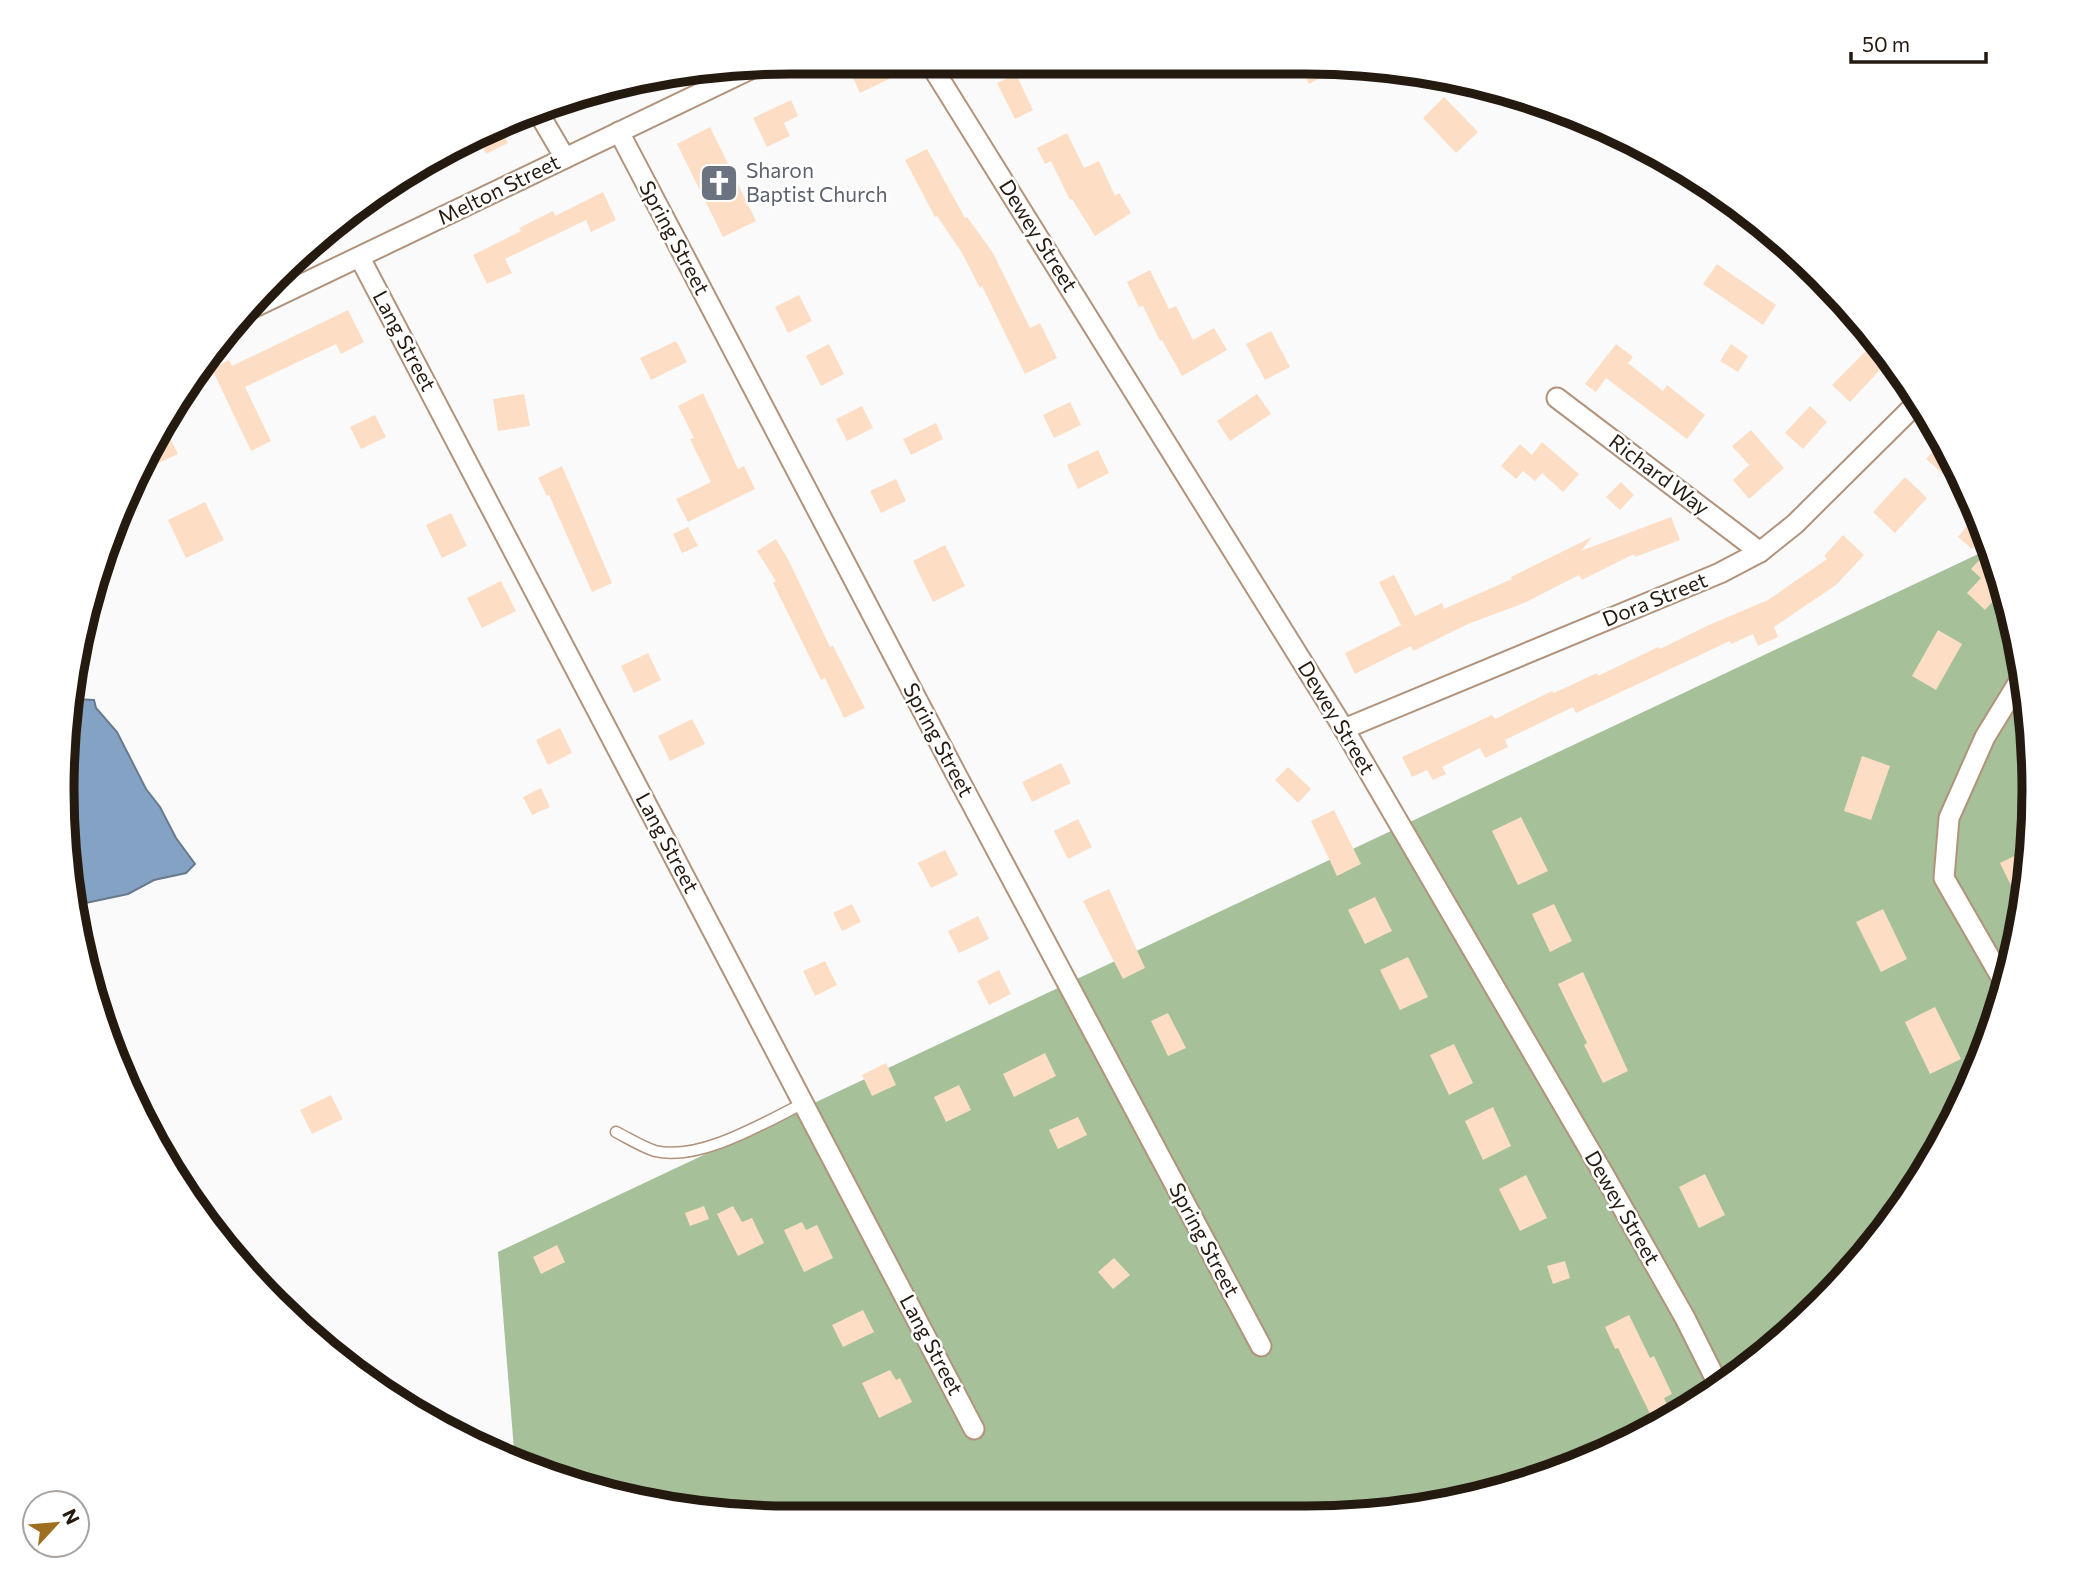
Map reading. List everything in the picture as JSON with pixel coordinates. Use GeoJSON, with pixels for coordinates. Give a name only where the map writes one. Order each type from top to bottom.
{"type":"FeatureCollection","features":[{"type":"Feature","properties":{"kind":"street","name":"Dewey Street"},"geometry":{"type":"LineString","coordinates":[[936,74],[1344,729],[1610,1185],[1685,1318],[1715,1378]]}},
{"type":"Feature","properties":{"kind":"street","name":"Melton Street"},"geometry":{"type":"LineString","coordinates":[[265,302],[737,76]]}},
{"type":"Feature","properties":{"kind":"street"},"geometry":{"type":"LineString","coordinates":[[542,119],[565,158]]}},
{"type":"Feature","properties":{"kind":"street","name":"Spring Street"},"geometry":{"type":"LineString","coordinates":[[619,132],[963,788],[1261,1346]]}},
{"type":"Feature","properties":{"kind":"street","name":"Lang Street"},"geometry":{"type":"LineString","coordinates":[[360,258],[974,1429]]}},
{"type":"Feature","properties":{"kind":"street","name":"Richard Way"},"geometry":{"type":"LineString","coordinates":[[1557,398],[1760,552]]}},
{"type":"Feature","properties":{"kind":"street","name":"Dora Street"},"geometry":{"type":"LineString","coordinates":[[1344,729],[1720,573],[1760,552],[1795,524],[1912,408]]}},
{"type":"Feature","properties":{"kind":"street"},"geometry":{"type":"LineString","coordinates":[[1999,973],[1944,878],[1949,818],[1985,737],[2015,688]]}},
{"type":"Feature","properties":{"kind":"lane"},"geometry":{"type":"LineString","coordinates":[[616,1132],[656,1151],[685,1151],[732,1139],[803,1103]]}},
{"type":"Feature","properties":{"kind":"green space"},"geometry":{"type":"Polygon","coordinates":[[[1981,553],[2009,650],[2016,696],[2021,743],[2021,837],[2009,930],[1998,975],[1968,1064],[1949,1107],[1902,1188],[1845,1262],[1813,1297],[1778,1329],[1704,1386],[1623,1433],[1580,1452],[1491,1482],[1446,1493],[1353,1505],[790,1506],[743,1505],[650,1493],[605,1482],[514,1451],[498,1252],[1981,553]]]}},
{"type":"Feature","properties":{"kind":"water"},"geometry":{"type":"Polygon","coordinates":[[[80,699],[94,700],[96,708],[117,732],[146,789],[195,864],[186,873],[154,880],[128,894],[83,904],[75,837],[74,790],[80,699]]]}},
{"type":"Feature","properties":{"kind":"building"},"geometry":{"type":"Polygon","coordinates":[[[851,74],[887,74],[889,79],[860,93],[851,74]]]}},
{"type":"Feature","properties":{"kind":"building"},"geometry":{"type":"Polygon","coordinates":[[[1016,74],[1033,110],[1015,119],[997,83],[1016,74]]]}},
{"type":"Feature","properties":{"kind":"building"},"geometry":{"type":"Polygon","coordinates":[[[1304,74],[1327,74],[1309,84],[1304,74]]]}},
{"type":"Feature","properties":{"kind":"building"},"geometry":{"type":"Polygon","coordinates":[[[1444,97],[1478,132],[1456,153],[1423,118],[1444,97]]]}},
{"type":"Feature","properties":{"kind":"building"},"geometry":{"type":"Polygon","coordinates":[[[791,100],[798,116],[784,123],[790,136],[767,147],[753,118],[791,100]]]}},
{"type":"Feature","properties":{"kind":"building"},"geometry":{"type":"Polygon","coordinates":[[[710,127],[756,221],[723,237],[677,144],[710,127]]]}},
{"type":"Feature","properties":{"kind":"building"},"geometry":{"type":"Polygon","coordinates":[[[1067,133],[1084,168],[1099,161],[1115,196],[1119,193],[1131,213],[1095,236],[1072,199],[1070,200],[1051,161],[1045,164],[1037,148],[1067,133]]]}},
{"type":"Feature","properties":{"kind":"building"},"geometry":{"type":"Polygon","coordinates":[[[503,134],[508,143],[486,154],[481,143],[503,134]]]}},
{"type":"Feature","properties":{"kind":"building"},"geometry":{"type":"Polygon","coordinates":[[[927,149],[965,218],[967,217],[993,253],[1030,328],[1040,323],[1057,358],[1025,374],[982,286],[980,288],[962,253],[937,216],[935,217],[905,160],[927,149]]]}},
{"type":"Feature","properties":{"kind":"building"},"geometry":{"type":"Polygon","coordinates":[[[603,192],[616,220],[591,232],[586,220],[505,259],[512,273],[487,284],[473,255],[521,231],[519,228],[553,211],[555,216],[603,192]]]}},
{"type":"Feature","properties":{"kind":"building"},"geometry":{"type":"Polygon","coordinates":[[[1717,264],[1776,305],[1763,325],[1703,284],[1717,264]]]}},
{"type":"Feature","properties":{"kind":"building"},"geometry":{"type":"Polygon","coordinates":[[[1150,270],[1169,309],[1176,306],[1193,340],[1214,328],[1227,350],[1182,376],[1162,340],[1160,341],[1143,306],[1139,307],[1127,282],[1150,270]]]}},
{"type":"Feature","properties":{"kind":"building"},"geometry":{"type":"Polygon","coordinates":[[[799,295],[812,321],[788,333],[775,307],[799,295]]]}},
{"type":"Feature","properties":{"kind":"building"},"geometry":{"type":"Polygon","coordinates":[[[348,310],[364,342],[341,354],[336,344],[245,387],[271,441],[251,451],[212,369],[229,360],[232,366],[348,310]]]}},
{"type":"Feature","properties":{"kind":"building"},"geometry":{"type":"Polygon","coordinates":[[[1271,331],[1290,367],[1265,380],[1246,344],[1271,331]]]}},
{"type":"Feature","properties":{"kind":"building"},"geometry":{"type":"Polygon","coordinates":[[[676,341],[687,362],[651,380],[640,358],[676,341]]]}},
{"type":"Feature","properties":{"kind":"building"},"geometry":{"type":"Polygon","coordinates":[[[829,344],[844,374],[821,386],[806,356],[829,344]]]}},
{"type":"Feature","properties":{"kind":"building"},"geometry":{"type":"Polygon","coordinates":[[[1616,344],[1633,357],[1628,363],[1663,391],[1667,385],[1705,415],[1687,439],[1606,378],[1596,392],[1585,384],[1616,344]]]}},
{"type":"Feature","properties":{"kind":"building"},"geometry":{"type":"Polygon","coordinates":[[[1731,344],[1748,356],[1738,372],[1720,361],[1731,344]]]}},
{"type":"Feature","properties":{"kind":"building"},"geometry":{"type":"Polygon","coordinates":[[[1869,348],[1883,366],[1850,402],[1832,385],[1869,348]]]}},
{"type":"Feature","properties":{"kind":"building"},"geometry":{"type":"Polygon","coordinates":[[[703,393],[738,469],[744,466],[755,489],[688,522],[676,499],[711,482],[690,439],[694,438],[678,406],[703,393]]]}},
{"type":"Feature","properties":{"kind":"building"},"geometry":{"type":"Polygon","coordinates":[[[524,394],[530,426],[498,431],[493,399],[524,394]]]}},
{"type":"Feature","properties":{"kind":"building"},"geometry":{"type":"Polygon","coordinates":[[[1257,394],[1271,414],[1230,441],[1217,421],[1257,394]]]}},
{"type":"Feature","properties":{"kind":"building"},"geometry":{"type":"Polygon","coordinates":[[[1070,402],[1081,425],[1054,438],[1043,415],[1070,402]]]}},
{"type":"Feature","properties":{"kind":"building"},"geometry":{"type":"Polygon","coordinates":[[[862,406],[873,428],[847,441],[836,419],[862,406]]]}},
{"type":"Feature","properties":{"kind":"building"},"geometry":{"type":"Polygon","coordinates":[[[1810,406],[1827,422],[1803,449],[1785,433],[1810,406]]]}},
{"type":"Feature","properties":{"kind":"building"},"geometry":{"type":"Polygon","coordinates":[[[375,415],[386,437],[361,449],[350,427],[375,415]]]}},
{"type":"Feature","properties":{"kind":"building"},"geometry":{"type":"Polygon","coordinates":[[[936,423],[943,439],[911,455],[903,439],[936,423]]]}},
{"type":"Feature","properties":{"kind":"building"},"geometry":{"type":"Polygon","coordinates":[[[1751,430],[1784,468],[1749,499],[1733,480],[1749,465],[1732,446],[1751,430]]]}},
{"type":"Feature","properties":{"kind":"building"},"geometry":{"type":"Polygon","coordinates":[[[168,434],[178,454],[150,467],[168,434]]]}},
{"type":"Feature","properties":{"kind":"building"},"geometry":{"type":"Polygon","coordinates":[[[1542,442],[1579,474],[1563,492],[1542,473],[1535,481],[1523,471],[1516,479],[1501,466],[1520,444],[1532,455],[1542,442]]]}},
{"type":"Feature","properties":{"kind":"building"},"geometry":{"type":"Polygon","coordinates":[[[1936,448],[1950,476],[1948,478],[1926,459],[1936,448]]]}},
{"type":"Feature","properties":{"kind":"building"},"geometry":{"type":"Polygon","coordinates":[[[1098,450],[1109,473],[1078,489],[1067,465],[1098,450]]]}},
{"type":"Feature","properties":{"kind":"building"},"geometry":{"type":"Polygon","coordinates":[[[562,466],[612,583],[592,592],[549,495],[547,496],[538,478],[562,466]]]}},
{"type":"Feature","properties":{"kind":"building"},"geometry":{"type":"Polygon","coordinates":[[[1905,477],[1927,498],[1895,533],[1873,512],[1905,477]]]}},
{"type":"Feature","properties":{"kind":"building"},"geometry":{"type":"Polygon","coordinates":[[[896,479],[906,501],[881,513],[870,491],[896,479]]]}},
{"type":"Feature","properties":{"kind":"building"},"geometry":{"type":"Polygon","coordinates":[[[1621,482],[1634,495],[1620,510],[1606,497],[1621,482]]]}},
{"type":"Feature","properties":{"kind":"building"},"geometry":{"type":"Polygon","coordinates":[[[205,502],[224,540],[186,558],[168,520],[205,502]]]}},
{"type":"Feature","properties":{"kind":"building"},"geometry":{"type":"Polygon","coordinates":[[[451,513],[467,546],[442,558],[426,525],[451,513]]]}},
{"type":"Feature","properties":{"kind":"building"},"geometry":{"type":"Polygon","coordinates":[[[1671,517],[1680,540],[1635,557],[1634,554],[1582,580],[1579,575],[1524,603],[1468,624],[1413,651],[1411,646],[1355,674],[1345,653],[1401,625],[1379,582],[1394,575],[1415,616],[1442,603],[1444,609],[1512,579],[1511,577],[1592,537],[1581,551],[1671,517]]]}},
{"type":"Feature","properties":{"kind":"building"},"geometry":{"type":"Polygon","coordinates":[[[1969,523],[1978,542],[1972,549],[1958,537],[1969,523]]]}},
{"type":"Feature","properties":{"kind":"building"},"geometry":{"type":"Polygon","coordinates":[[[688,527],[698,546],[682,553],[673,534],[688,527]]]}},
{"type":"Feature","properties":{"kind":"building"},"geometry":{"type":"Polygon","coordinates":[[[1843,535],[1864,555],[1836,585],[1774,627],[1778,637],[1758,646],[1753,634],[1731,644],[1730,641],[1576,713],[1573,707],[1505,740],[1508,747],[1485,758],[1480,748],[1442,767],[1446,774],[1433,780],[1427,770],[1412,777],[1402,757],[1492,715],[1495,719],[1552,691],[1554,693],[1597,673],[1598,676],[1768,600],[1827,559],[1824,556],[1843,535]]]}},
{"type":"Feature","properties":{"kind":"building"},"geometry":{"type":"Polygon","coordinates":[[[776,539],[830,647],[833,646],[865,708],[844,718],[825,678],[821,680],[773,583],[776,581],[757,551],[776,539]]]}},
{"type":"Feature","properties":{"kind":"building"},"geometry":{"type":"Polygon","coordinates":[[[945,545],[965,586],[933,602],[913,561],[945,545]]]}},
{"type":"Feature","properties":{"kind":"building"},"geometry":{"type":"Polygon","coordinates":[[[1983,556],[1996,598],[1985,610],[1967,593],[1981,578],[1971,569],[1983,556]]]}},
{"type":"Feature","properties":{"kind":"building"},"geometry":{"type":"Polygon","coordinates":[[[501,581],[516,611],[482,628],[467,598],[501,581]]]}},
{"type":"Feature","properties":{"kind":"building"},"geometry":{"type":"Polygon","coordinates":[[[1938,630],[1962,644],[1936,690],[1912,676],[1938,630]]]}},
{"type":"Feature","properties":{"kind":"building"},"geometry":{"type":"Polygon","coordinates":[[[648,653],[661,680],[634,693],[621,666],[648,653]]]}},
{"type":"Feature","properties":{"kind":"building"},"geometry":{"type":"Polygon","coordinates":[[[692,719],[705,744],[670,761],[658,736],[692,719]]]}},
{"type":"Feature","properties":{"kind":"building"},"geometry":{"type":"Polygon","coordinates":[[[560,728],[572,753],[548,765],[536,740],[560,728]]]}},
{"type":"Feature","properties":{"kind":"building"},"geometry":{"type":"Polygon","coordinates":[[[1862,756],[1890,766],[1871,820],[1844,811],[1862,756]]]}},
{"type":"Feature","properties":{"kind":"building"},"geometry":{"type":"Polygon","coordinates":[[[1061,763],[1071,783],[1032,802],[1022,782],[1061,763]]]}},
{"type":"Feature","properties":{"kind":"building"},"geometry":{"type":"Polygon","coordinates":[[[1288,767],[1311,789],[1298,803],[1275,780],[1288,767]]]}},
{"type":"Feature","properties":{"kind":"building"},"geometry":{"type":"Polygon","coordinates":[[[541,788],[550,807],[532,815],[523,797],[541,788]]]}},
{"type":"Feature","properties":{"kind":"building"},"geometry":{"type":"Polygon","coordinates":[[[1334,810],[1361,864],[1337,876],[1311,821],[1334,810]]]}},
{"type":"Feature","properties":{"kind":"building"},"geometry":{"type":"Polygon","coordinates":[[[1521,817],[1548,871],[1518,885],[1492,831],[1521,817]]]}},
{"type":"Feature","properties":{"kind":"building"},"geometry":{"type":"Polygon","coordinates":[[[1078,819],[1092,847],[1068,859],[1054,831],[1078,819]]]}},
{"type":"Feature","properties":{"kind":"building"},"geometry":{"type":"Polygon","coordinates":[[[945,850],[958,875],[931,888],[918,863],[945,850]]]}},
{"type":"Feature","properties":{"kind":"building"},"geometry":{"type":"Polygon","coordinates":[[[2019,854],[2015,893],[2000,863],[2019,854]]]}},
{"type":"Feature","properties":{"kind":"building"},"geometry":{"type":"Polygon","coordinates":[[[1109,889],[1145,968],[1123,979],[1083,901],[1109,889]]]}},
{"type":"Feature","properties":{"kind":"building"},"geometry":{"type":"Polygon","coordinates":[[[1375,897],[1392,931],[1365,944],[1348,910],[1375,897]]]}},
{"type":"Feature","properties":{"kind":"building"},"geometry":{"type":"Polygon","coordinates":[[[852,904],[861,922],[842,931],[833,913],[852,904]]]}},
{"type":"Feature","properties":{"kind":"building"},"geometry":{"type":"Polygon","coordinates":[[[1554,904],[1572,941],[1550,952],[1532,914],[1554,904]]]}},
{"type":"Feature","properties":{"kind":"building"},"geometry":{"type":"Polygon","coordinates":[[[1883,909],[1907,959],[1881,972],[1856,922],[1883,909]]]}},
{"type":"Feature","properties":{"kind":"building"},"geometry":{"type":"Polygon","coordinates":[[[978,916],[989,939],[959,953],[948,931],[978,916]]]}},
{"type":"Feature","properties":{"kind":"building"},"geometry":{"type":"Polygon","coordinates":[[[1408,957],[1428,997],[1400,1010],[1380,970],[1408,957]]]}},
{"type":"Feature","properties":{"kind":"building"},"geometry":{"type":"Polygon","coordinates":[[[825,961],[837,985],[815,996],[803,971],[825,961]]]}},
{"type":"Feature","properties":{"kind":"building"},"geometry":{"type":"Polygon","coordinates":[[[999,970],[1011,994],[989,1005],[977,981],[999,970]]]}},
{"type":"Feature","properties":{"kind":"building"},"geometry":{"type":"Polygon","coordinates":[[[1583,972],[1628,1071],[1603,1083],[1558,984],[1583,972]]]}},
{"type":"Feature","properties":{"kind":"building"},"geometry":{"type":"Polygon","coordinates":[[[1935,1007],[1961,1059],[1930,1074],[1905,1022],[1935,1007]]]}},
{"type":"Feature","properties":{"kind":"building"},"geometry":{"type":"Polygon","coordinates":[[[1168,1013],[1186,1048],[1168,1056],[1151,1021],[1168,1013]]]}},
{"type":"Feature","properties":{"kind":"building"},"geometry":{"type":"Polygon","coordinates":[[[1454,1044],[1473,1083],[1449,1095],[1430,1055],[1454,1044]]]}},
{"type":"Feature","properties":{"kind":"building"},"geometry":{"type":"Polygon","coordinates":[[[1045,1053],[1056,1076],[1014,1097],[1003,1074],[1045,1053]]]}},
{"type":"Feature","properties":{"kind":"building"},"geometry":{"type":"Polygon","coordinates":[[[886,1063],[896,1085],[872,1096],[862,1075],[886,1063]]]}},
{"type":"Feature","properties":{"kind":"building"},"geometry":{"type":"Polygon","coordinates":[[[959,1085],[971,1110],[946,1122],[934,1097],[959,1085]]]}},
{"type":"Feature","properties":{"kind":"building"},"geometry":{"type":"Polygon","coordinates":[[[331,1095],[343,1119],[312,1134],[300,1110],[331,1095]]]}},
{"type":"Feature","properties":{"kind":"building"},"geometry":{"type":"Polygon","coordinates":[[[1493,1107],[1511,1146],[1483,1160],[1465,1121],[1493,1107]]]}},
{"type":"Feature","properties":{"kind":"building"},"geometry":{"type":"Polygon","coordinates":[[[1078,1117],[1087,1135],[1058,1149],[1049,1130],[1078,1117]]]}},
{"type":"Feature","properties":{"kind":"building"},"geometry":{"type":"Polygon","coordinates":[[[1705,1174],[1725,1215],[1699,1228],[1679,1187],[1705,1174]]]}},
{"type":"Feature","properties":{"kind":"building"},"geometry":{"type":"Polygon","coordinates":[[[1526,1175],[1547,1218],[1520,1231],[1499,1189],[1526,1175]]]}},
{"type":"Feature","properties":{"kind":"building"},"geometry":{"type":"Polygon","coordinates":[[[704,1206],[709,1219],[690,1226],[685,1213],[704,1206]]]}},
{"type":"Feature","properties":{"kind":"building"},"geometry":{"type":"Polygon","coordinates":[[[733,1206],[742,1222],[752,1218],[764,1243],[738,1256],[717,1214],[733,1206]]]}},
{"type":"Feature","properties":{"kind":"building"},"geometry":{"type":"Polygon","coordinates":[[[802,1222],[806,1230],[817,1225],[833,1258],[804,1272],[784,1230],[802,1222]]]}},
{"type":"Feature","properties":{"kind":"building"},"geometry":{"type":"Polygon","coordinates":[[[557,1245],[565,1262],[541,1274],[533,1257],[557,1245]]]}},
{"type":"Feature","properties":{"kind":"building"},"geometry":{"type":"Polygon","coordinates":[[[1114,1258],[1130,1275],[1113,1289],[1098,1272],[1114,1258]]]}},
{"type":"Feature","properties":{"kind":"building"},"geometry":{"type":"Polygon","coordinates":[[[1565,1261],[1570,1278],[1553,1284],[1547,1266],[1565,1261]]]}},
{"type":"Feature","properties":{"kind":"building"},"geometry":{"type":"Polygon","coordinates":[[[863,1310],[874,1332],[843,1347],[832,1325],[863,1310]]]}},
{"type":"Feature","properties":{"kind":"building"},"geometry":{"type":"Polygon","coordinates":[[[1629,1315],[1650,1358],[1654,1356],[1672,1394],[1664,1398],[1668,1408],[1652,1418],[1605,1327],[1629,1315]]]}},
{"type":"Feature","properties":{"kind":"building"},"geometry":{"type":"Polygon","coordinates":[[[890,1370],[896,1380],[900,1378],[912,1402],[879,1418],[862,1383],[890,1370]]]}},
{"type":"Feature","properties":{"kind":"place","name":"Sharon Baptist Church"},"geometry":{"type":"Point","coordinates":[719,183]}}]}
